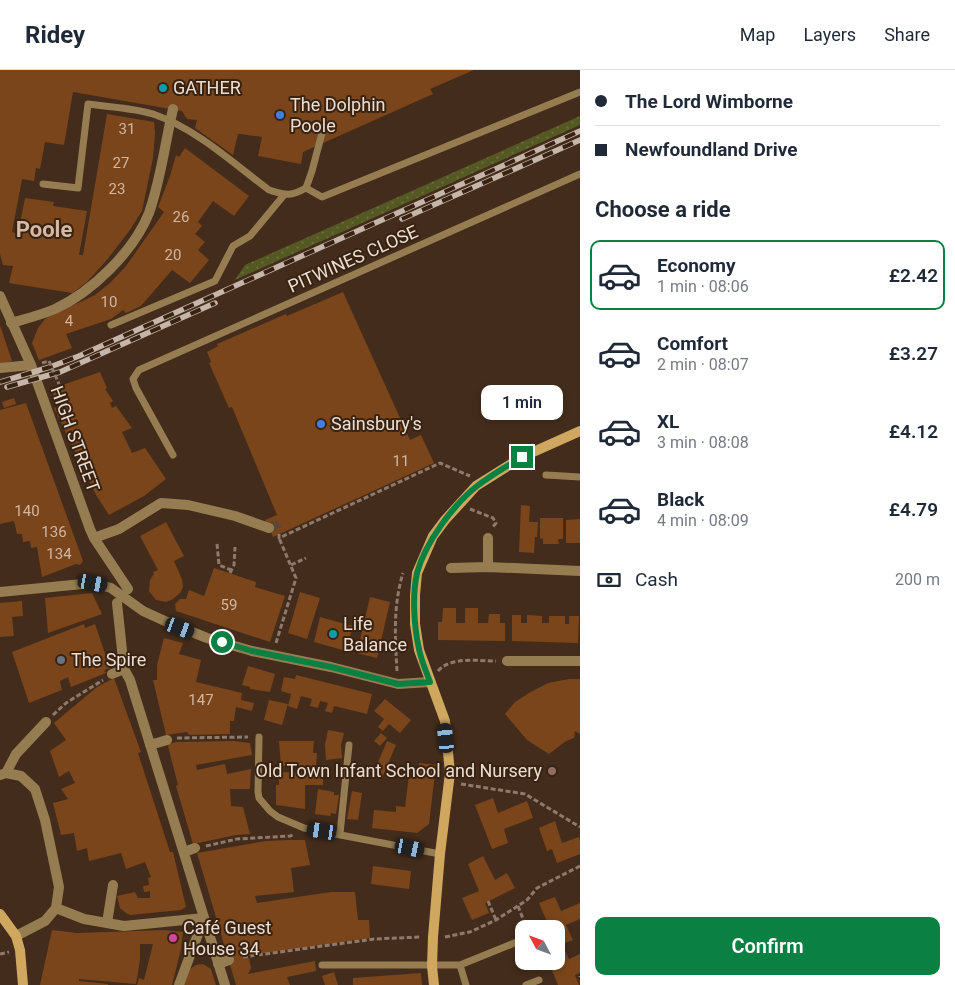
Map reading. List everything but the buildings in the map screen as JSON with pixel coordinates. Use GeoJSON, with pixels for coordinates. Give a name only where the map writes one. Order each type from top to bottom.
{"type":"FeatureCollection","features":[{"type":"Feature","properties":{"kind":"street"},"geometry":{"type":"LineString","coordinates":[[11,323],[54,309],[80,295],[93,285],[132,243],[149,213],[161,168],[173,109]]}},
{"type":"Feature","properties":{"kind":"street","name":"HIGH STREET"},"geometry":{"type":"LineString","coordinates":[[0,296],[31,365],[94,538],[122,596],[124,669],[130,680],[225,985]]}},
{"type":"Feature","properties":{"kind":"street"},"geometry":{"type":"LineString","coordinates":[[0,368],[31,365]]}},
{"type":"Feature","properties":{"kind":"street"},"geometry":{"type":"LineString","coordinates":[[434,985],[432,966],[433,937],[440,854],[450,782],[445,721],[419,650],[415,624],[417,573],[433,536],[476,486],[522,457],[580,431]]}},
{"type":"Feature","properties":{"kind":"street"},"geometry":{"type":"LineString","coordinates":[[94,538],[119,529],[162,503],[188,505],[236,516],[269,528]]}},
{"type":"Feature","properties":{"kind":"street"},"geometry":{"type":"LineString","coordinates":[[488,538],[488,568]]}},
{"type":"Feature","properties":{"kind":"street"},"geometry":{"type":"LineString","coordinates":[[451,568],[580,571]]}},
{"type":"Feature","properties":{"kind":"street"},"geometry":{"type":"LineString","coordinates":[[0,592],[93,583],[103,584],[143,611],[206,638],[252,651],[331,667],[398,684],[430,682]]}},
{"type":"Feature","properties":{"kind":"street"},"geometry":{"type":"LineString","coordinates":[[507,660],[580,661]]}},
{"type":"Feature","properties":{"kind":"street"},"geometry":{"type":"LineString","coordinates":[[112,674],[124,669]]}},
{"type":"Feature","properties":{"kind":"street"},"geometry":{"type":"LineString","coordinates":[[16,936],[45,921],[56,908],[59,887],[45,820],[35,789],[21,776],[3,774],[16,754],[46,722]]}},
{"type":"Feature","properties":{"kind":"street"},"geometry":{"type":"LineString","coordinates":[[150,745],[167,740]]}},
{"type":"Feature","properties":{"kind":"street"},"geometry":{"type":"LineString","coordinates":[[184,852],[195,848]]}},
{"type":"Feature","properties":{"kind":"street"},"geometry":{"type":"LineString","coordinates":[[107,923],[113,885]]}},
{"type":"Feature","properties":{"kind":"street"},"geometry":{"type":"LineString","coordinates":[[56,908],[84,919],[124,926],[204,918],[179,985]]}},
{"type":"Feature","properties":{"kind":"street"},"geometry":{"type":"LineString","coordinates":[[0,914],[16,936],[20,950],[23,985]]}},
{"type":"Feature","properties":{"kind":"street"},"geometry":{"type":"LineString","coordinates":[[218,964],[229,960]]}},
{"type":"Feature","properties":{"kind":"lane"},"geometry":{"type":"LineString","coordinates":[[306,188],[322,197],[580,92]]}},
{"type":"Feature","properties":{"kind":"lane"},"geometry":{"type":"LineString","coordinates":[[43,184],[78,188],[88,104],[152,114],[190,130],[269,190],[284,194],[295,194],[306,188],[322,133]]}},
{"type":"Feature","properties":{"kind":"lane","name":"PITWINES CLOSE"},"geometry":{"type":"LineString","coordinates":[[173,455],[136,388],[133,379],[139,370],[580,174]]}},
{"type":"Feature","properties":{"kind":"lane"},"geometry":{"type":"LineString","coordinates":[[111,325],[215,282],[233,246],[250,236],[284,194]]}},
{"type":"Feature","properties":{"kind":"lane"},"geometry":{"type":"LineString","coordinates":[[546,475],[580,477]]}},
{"type":"Feature","properties":{"kind":"lane"},"geometry":{"type":"LineString","coordinates":[[259,737],[259,798],[278,818],[304,828],[440,854]]}},
{"type":"Feature","properties":{"kind":"lane"},"geometry":{"type":"LineString","coordinates":[[340,834],[349,745]]}},
{"type":"Feature","properties":{"kind":"lane"},"geometry":{"type":"LineString","coordinates":[[322,965],[460,965],[515,943]]}},
{"type":"Feature","properties":{"kind":"lane"},"geometry":{"type":"LineString","coordinates":[[460,965],[466,985]]}},
{"type":"Feature","properties":{"kind":"lane"},"geometry":{"type":"LineString","coordinates":[[526,985],[539,980]]}},
{"type":"Feature","properties":{"kind":"path"},"geometry":{"type":"LineString","coordinates":[[49,361],[59,384]]}},
{"type":"Feature","properties":{"kind":"path"},"geometry":{"type":"LineString","coordinates":[[273,654],[296,578],[279,536],[440,464],[471,476]]}},
{"type":"Feature","properties":{"kind":"path"},"geometry":{"type":"LineString","coordinates":[[460,504],[493,518],[496,524],[486,535],[488,538]]}},
{"type":"Feature","properties":{"kind":"path"},"geometry":{"type":"LineString","coordinates":[[217,544],[219,565],[231,571],[234,564],[235,547]]}},
{"type":"Feature","properties":{"kind":"path"},"geometry":{"type":"LineString","coordinates":[[291,565],[306,558]]}},
{"type":"Feature","properties":{"kind":"path"},"geometry":{"type":"LineString","coordinates":[[430,682],[442,667],[458,661],[507,660]]}},
{"type":"Feature","properties":{"kind":"path"},"geometry":{"type":"LineString","coordinates":[[46,722],[66,703],[112,674]]}},
{"type":"Feature","properties":{"kind":"path"},"geometry":{"type":"LineString","coordinates":[[167,740],[187,737],[259,737]]}},
{"type":"Feature","properties":{"kind":"path"},"geometry":{"type":"LineString","coordinates":[[450,782],[526,794],[580,828]]}},
{"type":"Feature","properties":{"kind":"path"},"geometry":{"type":"LineString","coordinates":[[195,848],[237,839],[290,836],[304,828]]}},
{"type":"Feature","properties":{"kind":"path"},"geometry":{"type":"LineString","coordinates":[[243,957],[374,939],[449,937],[470,932],[496,920],[518,906],[550,880],[580,866]]}},
{"type":"Feature","properties":{"kind":"path"},"geometry":{"type":"LineString","coordinates":[[488,901],[496,920]]}},
{"type":"Feature","properties":{"kind":"path"},"geometry":{"type":"LineString","coordinates":[[518,906],[523,920]]}},
{"type":"Feature","properties":{"kind":"green space"},"geometry":{"type":"Polygon","coordinates":[[[580,116],[580,125],[235,280],[245,265],[580,116]]]}},
{"type":"Feature","properties":{"kind":"tunnel"},"geometry":{"type":"LineString","coordinates":[[269,528],[275,526],[279,534]]}},
{"type":"Feature","properties":{"kind":"railway"},"geometry":{"type":"LineString","coordinates":[[0,382],[79,356],[580,131]]}},
{"type":"Feature","properties":{"kind":"railway"},"geometry":{"type":"LineString","coordinates":[[402,219],[580,140]]}},
{"type":"Feature","properties":{"kind":"railway"},"geometry":{"type":"LineString","coordinates":[[7,387],[60,372],[215,303]]}},
{"type":"Feature","properties":{"kind":"place","name":"GATHER"},"geometry":{"type":"Point","coordinates":[163,88]}},
{"type":"Feature","properties":{"kind":"place","name":"The Dolphin Poole"},"geometry":{"type":"Point","coordinates":[280,115]}},
{"type":"Feature","properties":{"kind":"place","name":"Sainsbury's"},"geometry":{"type":"Point","coordinates":[321,424]}},
{"type":"Feature","properties":{"kind":"place","name":"Life Balance"},"geometry":{"type":"Point","coordinates":[333,634]}},
{"type":"Feature","properties":{"kind":"place","name":"The Spire"},"geometry":{"type":"Point","coordinates":[61,660]}},
{"type":"Feature","properties":{"kind":"place","name":"Old Town Infant School and Nursery"},"geometry":{"type":"Point","coordinates":[552,771]}},
{"type":"Feature","properties":{"kind":"place","name":"Café Guest House 34"},"geometry":{"type":"Point","coordinates":[173,938]}},
{"type":"Feature","properties":{"kind":"district","name":"Poole"},"geometry":{"type":"Point","coordinates":[44,229]}},
{"type":"Feature","properties":{"kind":"route"},"geometry":{"type":"LineString","coordinates":[[222,642],[252,651],[331,667],[398,684],[430,682],[419,650],[415,624],[417,573],[433,536],[445,520],[476,486],[522,457]]}}]}
